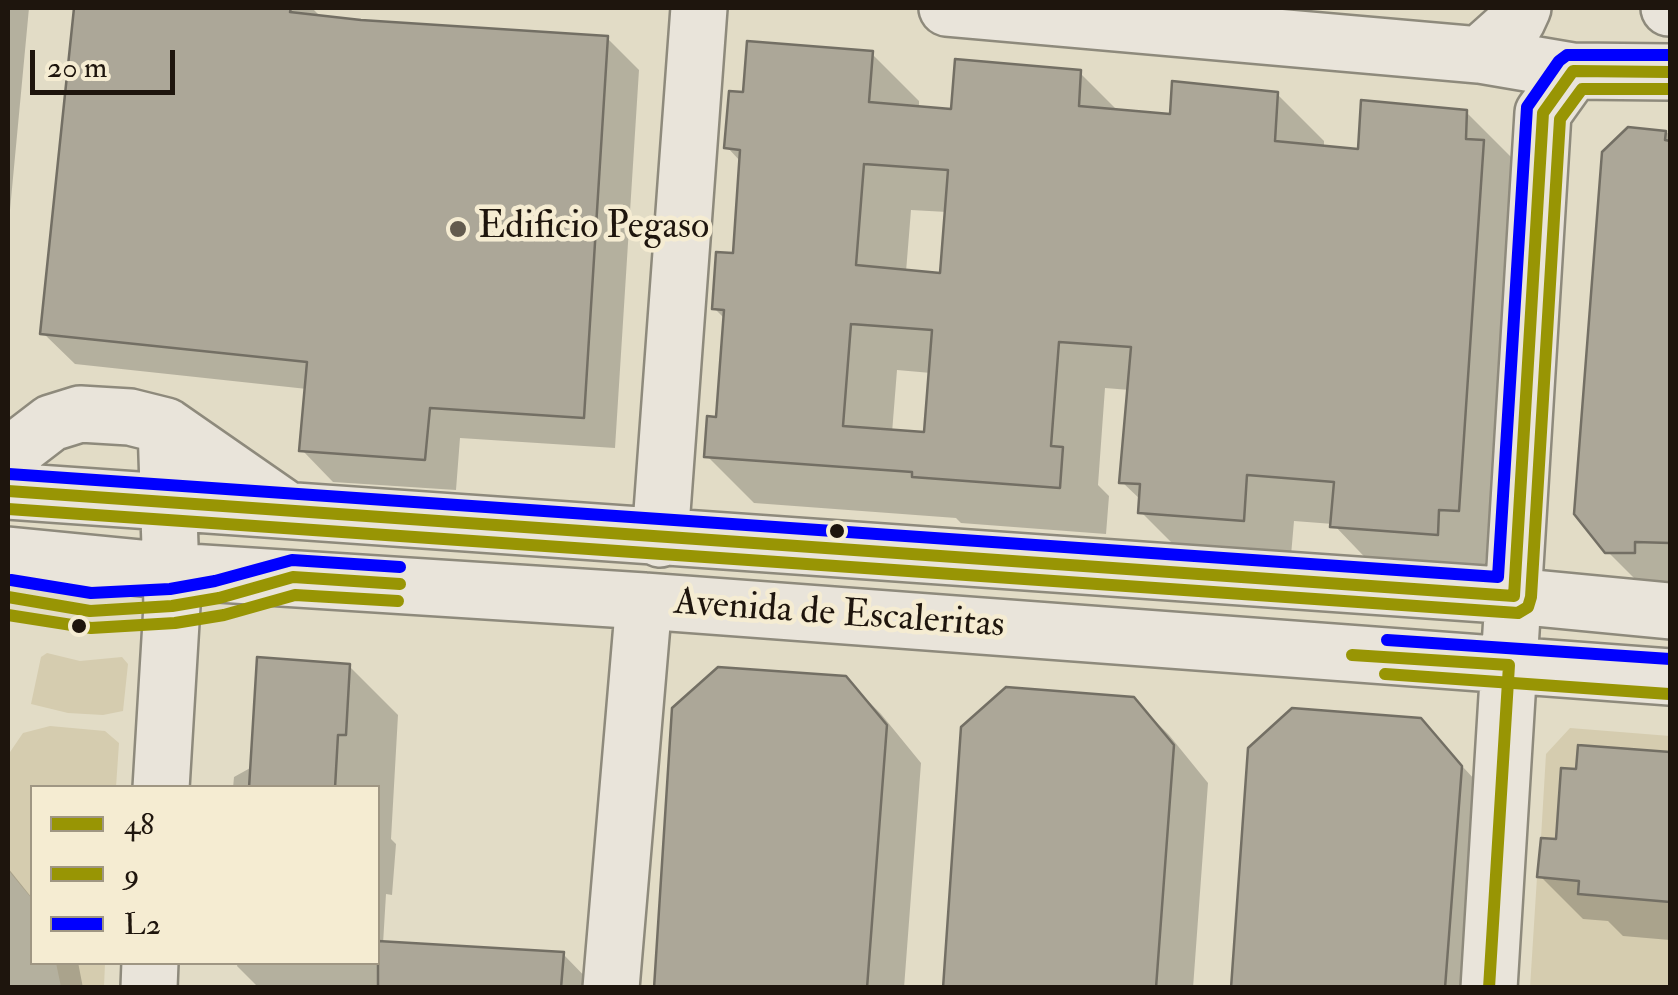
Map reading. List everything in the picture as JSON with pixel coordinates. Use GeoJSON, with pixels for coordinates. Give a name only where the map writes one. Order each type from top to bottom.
{"type":"FeatureCollection","features":[{"type":"Feature","properties":{"kind":"street"},"geometry":{"type":"LineString","coordinates":[[660,539],[699,8]]}},
{"type":"Feature","properties":{"kind":"street"},"geometry":{"type":"LineString","coordinates":[[947,8],[1479,55],[1573,71],[1670,72]]}},
{"type":"Feature","properties":{"kind":"street"},"geometry":{"type":"LineString","coordinates":[[1479,55],[1518,21],[1523,8]]}},
{"type":"Feature","properties":{"kind":"street"},"geometry":{"type":"LineString","coordinates":[[1489,988],[1543,113],[1573,71]]}},
{"type":"Feature","properties":{"kind":"street"},"geometry":{"type":"LineString","coordinates":[[8,465],[38,431],[80,414],[104,413],[166,426],[287,510]]}},
{"type":"Feature","properties":{"kind":"street"},"geometry":{"type":"LineString","coordinates":[[160,785],[172,588],[166,426]]}},
{"type":"Feature","properties":{"kind":"street","name":"Avenida de Escaleritas"},"geometry":{"type":"LineString","coordinates":[[8,492],[1514,596],[1670,611]]}},
{"type":"Feature","properties":{"kind":"street"},"geometry":{"type":"LineString","coordinates":[[8,555],[172,588]]}},
{"type":"Feature","properties":{"kind":"street","name":"Avenida de Escaleritas"},"geometry":{"type":"LineString","coordinates":[[172,588],[218,598],[293,576],[1670,677]]}},
{"type":"Feature","properties":{"kind":"street"},"geometry":{"type":"LineString","coordinates":[[611,988],[644,602]]}},
{"type":"Feature","properties":{"kind":"shaded area"},"geometry":{"type":"Polygon","coordinates":[[[47,653],[80,661],[122,657],[128,664],[123,711],[103,715],[68,713],[31,704],[41,657],[47,653]]]}},
{"type":"Feature","properties":{"kind":"shaded area"},"geometry":{"type":"Polygon","coordinates":[[[50,726],[105,731],[119,743],[116,785],[30,785],[30,897],[8,870],[8,755],[23,733],[50,726]]]}},
{"type":"Feature","properties":{"kind":"shaded area"},"geometry":{"type":"Polygon","coordinates":[[[1570,728],[1670,736],[1670,752],[1578,745],[1576,769],[1561,768],[1556,839],[1541,838],[1546,754],[1570,728]]]}},
{"type":"Feature","properties":{"kind":"shaded area"},"geometry":{"type":"Polygon","coordinates":[[[1537,877],[1579,881],[1579,895],[1670,902],[1670,987],[1530,988],[1537,877]]]}},
{"type":"Feature","properties":{"kind":"shaded area"},"geometry":{"type":"Polygon","coordinates":[[[56,965],[105,965],[104,987],[61,987],[56,965]]]}},
{"type":"Feature","properties":{"kind":"building"},"geometry":{"type":"Polygon","coordinates":[[[74,8],[291,8],[290,12],[361,20],[608,36],[584,418],[430,408],[425,460],[299,451],[307,362],[40,334],[74,8]]]}},
{"type":"Feature","properties":{"kind":"building"},"geometry":{"type":"Polygon","coordinates":[[[747,41],[873,51],[869,102],[951,109],[955,59],[1081,70],[1079,106],[1170,114],[1172,81],[1278,92],[1275,141],[1358,149],[1361,100],[1467,110],[1466,139],[1484,140],[1459,511],[1439,510],[1438,535],[1330,527],[1334,482],[1247,475],[1244,521],[1138,513],[1140,484],[1119,483],[1131,347],[1059,342],[1051,446],[1063,447],[1060,488],[912,477],[912,472],[704,457],[707,416],[716,417],[724,310],[712,309],[716,252],[733,253],[740,150],[724,148],[729,91],[743,92],[747,41]],[[864,164],[856,265],[940,273],[948,170],[864,164]],[[851,324],[843,426],[924,432],[932,330],[851,324]]]}},
{"type":"Feature","properties":{"kind":"building"},"geometry":{"type":"Polygon","coordinates":[[[1628,127],[1666,131],[1665,140],[1670,141],[1670,543],[1635,542],[1635,553],[1605,553],[1574,514],[1602,152],[1628,127]]]}},
{"type":"Feature","properties":{"kind":"building"},"geometry":{"type":"Polygon","coordinates":[[[257,657],[350,664],[346,735],[338,735],[335,785],[249,785],[257,657]]]}},
{"type":"Feature","properties":{"kind":"building"},"geometry":{"type":"Polygon","coordinates":[[[718,667],[846,676],[887,725],[867,988],[654,988],[672,708],[718,667]]]}},
{"type":"Feature","properties":{"kind":"building"},"geometry":{"type":"Polygon","coordinates":[[[1006,687],[1134,697],[1174,745],[1156,988],[943,988],[961,727],[1006,687]]]}},
{"type":"Feature","properties":{"kind":"building"},"geometry":{"type":"Polygon","coordinates":[[[1292,708],[1421,718],[1462,766],[1445,988],[1231,988],[1248,748],[1292,708]]]}},
{"type":"Feature","properties":{"kind":"building"},"geometry":{"type":"Polygon","coordinates":[[[1578,745],[1670,752],[1670,902],[1578,894],[1579,881],[1537,877],[1541,838],[1556,839],[1561,768],[1576,769],[1578,745]]]}},
{"type":"Feature","properties":{"kind":"building"},"geometry":{"type":"Polygon","coordinates":[[[380,941],[564,952],[561,988],[378,988],[380,941]]]}},
{"type":"Feature","properties":{"kind":"transit line","name":"L2"},"geometry":{"type":"LineString","coordinates":[[9,474],[1498,577],[1527,107],[1567,55],[1670,55]]}},
{"type":"Feature","properties":{"kind":"transit line","name":"48"},"geometry":{"type":"LineString","coordinates":[[8,491],[1514,596],[1543,113],[1573,71],[1670,72]]}},
{"type":"Feature","properties":{"kind":"transit line","name":"9"},"geometry":{"type":"LineString","coordinates":[[8,509],[1518,613],[1528,607],[1531,597],[1560,119],[1582,89],[1670,89]]}},
{"type":"Feature","properties":{"kind":"transit line","name":"L2"},"geometry":{"type":"LineString","coordinates":[[11,580],[91,593],[170,589],[292,560],[400,567]]}},
{"type":"Feature","properties":{"kind":"transit line","name":"48"},"geometry":{"type":"LineString","coordinates":[[8,597],[90,611],[172,606],[219,598],[293,577],[400,584]]}},
{"type":"Feature","properties":{"kind":"transit line","name":"9"},"geometry":{"type":"LineString","coordinates":[[8,615],[91,628],[175,623],[224,615],[295,595],[398,601]]}},
{"type":"Feature","properties":{"kind":"transit line","name":"L2"},"geometry":{"type":"LineString","coordinates":[[1387,640],[1670,659]]}},
{"type":"Feature","properties":{"kind":"transit line","name":"48"},"geometry":{"type":"LineString","coordinates":[[1352,655],[1509,665],[1489,988]]}},
{"type":"Feature","properties":{"kind":"transit line","name":"9"},"geometry":{"type":"LineString","coordinates":[[1385,674],[1669,694]]}},
{"type":"Feature","properties":{"kind":"place","name":"Edificio Pegaso"},"geometry":{"type":"Point","coordinates":[458,229]}}]}
